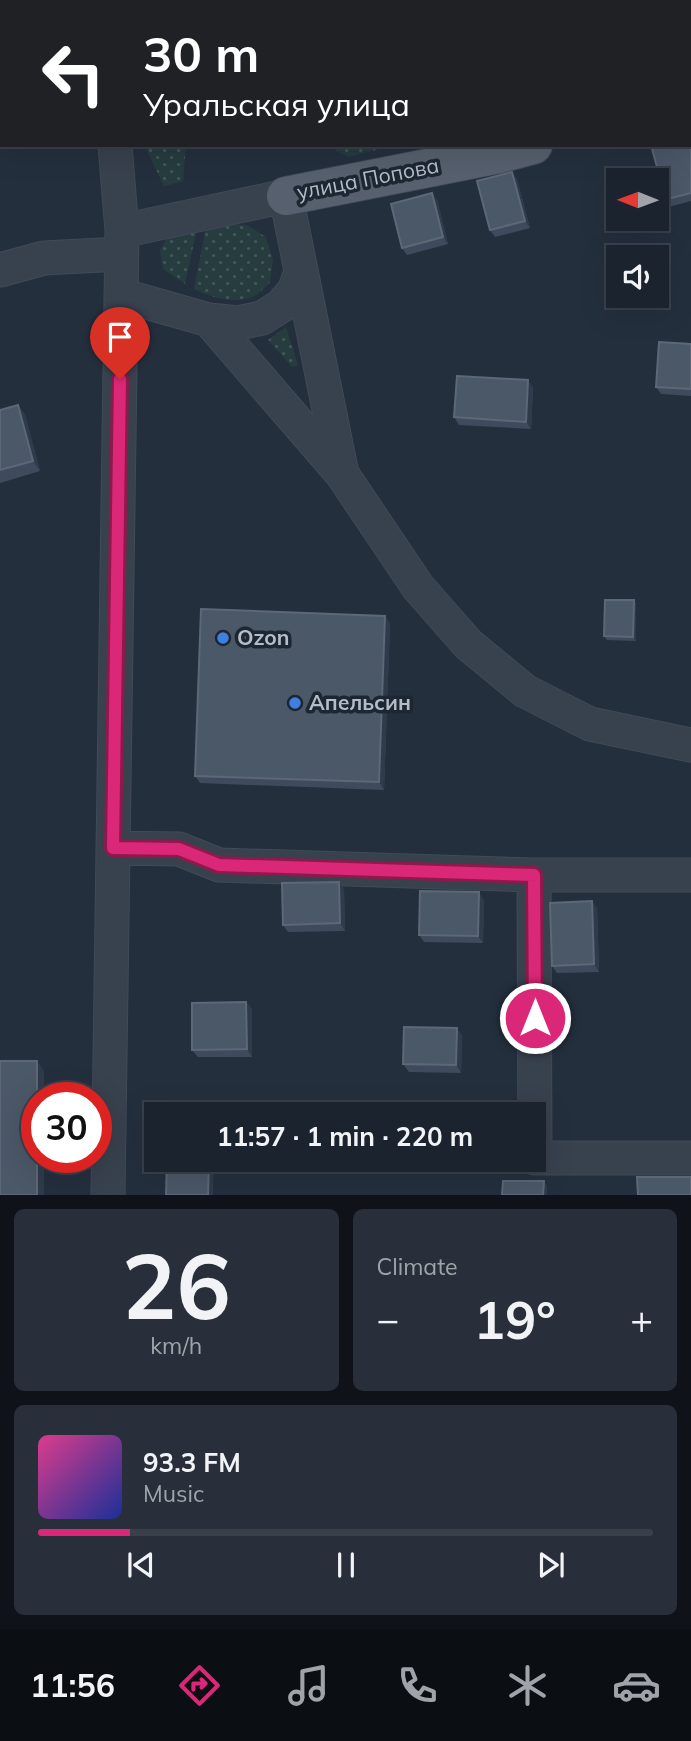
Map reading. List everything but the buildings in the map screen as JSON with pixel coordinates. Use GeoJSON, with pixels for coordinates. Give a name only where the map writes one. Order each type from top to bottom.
{"type":"FeatureCollection","features":[{"type":"Feature","properties":{"kind":"main road","name":"улица Попова"},"geometry":{"type":"LineString","coordinates":[[286,196],[524,147]]}},
{"type":"Feature","properties":{"kind":"street"},"geometry":{"type":"LineString","coordinates":[[108,1195],[122,243],[115,147]]}},
{"type":"Feature","properties":{"kind":"street"},"geometry":{"type":"LineString","coordinates":[[0,270],[44,258],[122,243],[286,196],[342,474]]}},
{"type":"Feature","properties":{"kind":"street"},"geometry":{"type":"LineString","coordinates":[[121,295],[209,320],[238,323],[262,318],[281,306],[294,291],[301,272]]}},
{"type":"Feature","properties":{"kind":"street"},"geometry":{"type":"LineString","coordinates":[[209,320],[342,474],[418,587],[468,645],[525,691],[590,723],[691,745]]}},
{"type":"Feature","properties":{"kind":"street"},"geometry":{"type":"LineString","coordinates":[[113,848],[179,849],[219,865],[534,875],[691,875]]}},
{"type":"Feature","properties":{"kind":"street"},"geometry":{"type":"LineString","coordinates":[[534,875],[535,1158],[691,1158]]}},
{"type":"Feature","properties":{"kind":"green space"},"geometry":{"type":"Polygon","coordinates":[[[145,147],[186,147],[183,181],[164,186],[145,147]]]}},
{"type":"Feature","properties":{"kind":"green space"},"geometry":{"type":"Polygon","coordinates":[[[335,147],[387,147],[349,157],[336,151],[335,147]]]}},
{"type":"Feature","properties":{"kind":"green space"},"geometry":{"type":"Polygon","coordinates":[[[247,225],[266,237],[273,260],[270,282],[252,297],[222,299],[194,289],[206,227],[247,225]]]}},
{"type":"Feature","properties":{"kind":"green space"},"geometry":{"type":"Polygon","coordinates":[[[197,229],[185,284],[163,269],[160,250],[167,238],[197,229]]]}},
{"type":"Feature","properties":{"kind":"green space"},"geometry":{"type":"Polygon","coordinates":[[[286,327],[298,365],[292,367],[268,340],[286,327]]]}},
{"type":"Feature","properties":{"kind":"place","name":"Ozon"},"geometry":{"type":"Point","coordinates":[223,638]}},
{"type":"Feature","properties":{"kind":"place","name":"Апельсин"},"geometry":{"type":"Point","coordinates":[295,703]}},
{"type":"Feature","properties":{"kind":"route"},"geometry":{"type":"LineString","coordinates":[[120,379],[113,848],[179,849],[219,865],[534,875],[535,1018]]}}]}
